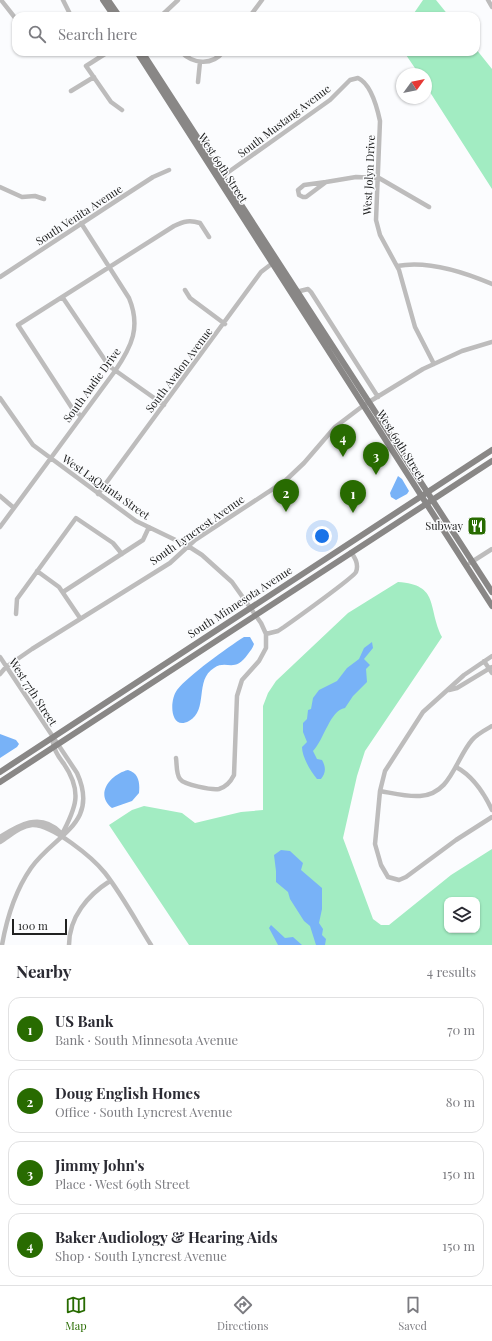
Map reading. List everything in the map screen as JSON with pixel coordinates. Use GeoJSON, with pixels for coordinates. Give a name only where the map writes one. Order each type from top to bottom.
{"type":"FeatureCollection","features":[{"type":"Feature","properties":{"kind":"main road"},"geometry":{"type":"LineString","coordinates":[[103,0],[111,12]]}},
{"type":"Feature","properties":{"kind":"main road"},"geometry":{"type":"LineString","coordinates":[[108,0],[116,12]]}},
{"type":"Feature","properties":{"kind":"main road","name":"West 69th Street"},"geometry":{"type":"LineString","coordinates":[[140,56],[221,178]]}},
{"type":"Feature","properties":{"kind":"main road","name":"West 69th Street"},"geometry":{"type":"LineString","coordinates":[[145,56],[221,178],[367,403],[424,494],[426,504],[492,606]]}},
{"type":"Feature","properties":{"kind":"main road","name":"South Minnesota Avenue"},"geometry":{"type":"LineString","coordinates":[[0,772],[492,450]]}},
{"type":"Feature","properties":{"kind":"main road","name":"South Minnesota Avenue"},"geometry":{"type":"LineString","coordinates":[[55,744],[492,461]]}},
{"type":"Feature","properties":{"kind":"main road","name":"West 69th Street"},"geometry":{"type":"LineString","coordinates":[[424,494],[432,500],[492,592]]}},
{"type":"Feature","properties":{"kind":"main road"},"geometry":{"type":"LineString","coordinates":[[0,782],[55,744]]}},
{"type":"Feature","properties":{"kind":"street"},"geometry":{"type":"LineString","coordinates":[[1,0],[12,14]]}},
{"type":"Feature","properties":{"kind":"street"},"geometry":{"type":"LineString","coordinates":[[63,0],[69,12]]}},
{"type":"Feature","properties":{"kind":"street"},"geometry":{"type":"LineString","coordinates":[[164,12],[178,0]]}},
{"type":"Feature","properties":{"kind":"street"},"geometry":{"type":"LineString","coordinates":[[253,12],[262,0]]}},
{"type":"Feature","properties":{"kind":"street"},"geometry":{"type":"LineString","coordinates":[[488,0],[492,7]]}},
{"type":"Feature","properties":{"kind":"street"},"geometry":{"type":"LineString","coordinates":[[102,56],[86,66],[111,102],[122,110]]}},
{"type":"Feature","properties":{"kind":"street"},"geometry":{"type":"LineString","coordinates":[[186,56],[193,61],[200,62],[212,60],[218,56]]}},
{"type":"Feature","properties":{"kind":"street"},"geometry":{"type":"LineString","coordinates":[[198,82],[200,62]]}},
{"type":"Feature","properties":{"kind":"street"},"geometry":{"type":"LineString","coordinates":[[71,90],[94,77]]}},
{"type":"Feature","properties":{"kind":"street","name":"South Mustang Avenue"},"geometry":{"type":"LineString","coordinates":[[221,178],[330,100],[350,80],[358,78]]}},
{"type":"Feature","properties":{"kind":"street","name":"West Jolyn Drive"},"geometry":{"type":"LineString","coordinates":[[358,78],[364,81],[380,120],[379,178],[376,220],[378,228],[398,266],[415,327],[434,364]]}},
{"type":"Feature","properties":{"kind":"street","name":"South Venita Avenue"},"geometry":{"type":"LineString","coordinates":[[0,277],[153,177],[169,170]]}},
{"type":"Feature","properties":{"kind":"street"},"geometry":{"type":"LineString","coordinates":[[326,182],[306,197],[301,196],[298,193],[300,188],[304,185],[356,177],[379,178],[429,208]]}},
{"type":"Feature","properties":{"kind":"street"},"geometry":{"type":"LineString","coordinates":[[0,188],[22,197],[35,196],[44,199]]}},
{"type":"Feature","properties":{"kind":"street"},"geometry":{"type":"LineString","coordinates":[[81,416],[72,408],[18,325],[183,221],[200,223],[209,237]]}},
{"type":"Feature","properties":{"kind":"street","name":"South Audie Drive"},"geometry":{"type":"LineString","coordinates":[[0,527],[115,371],[132,344],[135,322],[134,309],[129,298],[81,223]]}},
{"type":"Feature","properties":{"kind":"street","name":"South Avalon Avenue"},"geometry":{"type":"LineString","coordinates":[[98,494],[261,272],[275,262]]}},
{"type":"Feature","properties":{"kind":"street"},"geometry":{"type":"LineString","coordinates":[[398,266],[429,265],[492,284]]}},
{"type":"Feature","properties":{"kind":"street","name":"West 69th Street"},"geometry":{"type":"LineString","coordinates":[[295,293],[304,289],[308,289],[311,292],[378,396]]}},
{"type":"Feature","properties":{"kind":"street"},"geometry":{"type":"LineString","coordinates":[[185,290],[190,298],[224,324]]}},
{"type":"Feature","properties":{"kind":"street"},"geometry":{"type":"LineString","coordinates":[[63,298],[104,361],[115,371],[164,405]]}},
{"type":"Feature","properties":{"kind":"street","name":"South Lyncrest Avenue"},"geometry":{"type":"LineString","coordinates":[[6,667],[80,618],[170,563],[188,546],[218,524],[285,481],[304,463],[334,427],[367,403],[434,364],[462,351],[492,342]]}},
{"type":"Feature","properties":{"kind":"street","name":"West LaQuinta Street"},"geometry":{"type":"LineString","coordinates":[[0,398],[25,436],[33,445],[50,459],[136,521],[188,546],[222,571],[232,582],[255,614],[266,634]]}},
{"type":"Feature","properties":{"kind":"street"},"geometry":{"type":"LineString","coordinates":[[0,496],[14,508]]}},
{"type":"Feature","properties":{"kind":"street"},"geometry":{"type":"LineString","coordinates":[[16,614],[17,599],[76,518],[113,543],[122,554]]}},
{"type":"Feature","properties":{"kind":"street"},"geometry":{"type":"LineString","coordinates":[[63,592],[143,540],[149,528]]}},
{"type":"Feature","properties":{"kind":"street"},"geometry":{"type":"LineString","coordinates":[[466,566],[492,549]]}},
{"type":"Feature","properties":{"kind":"street"},"geometry":{"type":"LineString","coordinates":[[176,758],[178,774],[181,781],[186,784],[218,789],[231,781],[234,775],[236,696],[242,680],[259,661],[266,648],[266,634],[278,631],[337,587],[352,578],[358,567],[351,552]]}},
{"type":"Feature","properties":{"kind":"street"},"geometry":{"type":"LineString","coordinates":[[37,571],[60,587],[80,618]]}},
{"type":"Feature","properties":{"kind":"street"},"geometry":{"type":"LineString","coordinates":[[492,656],[464,675],[423,712],[385,771],[380,791],[375,844],[385,872],[388,877],[393,879],[399,880],[406,877],[456,840],[492,817]]}},
{"type":"Feature","properties":{"kind":"street","name":"West 77th Street"},"geometry":{"type":"LineString","coordinates":[[0,657],[52,737],[70,775],[76,793],[74,811],[62,836]]}},
{"type":"Feature","properties":{"kind":"street"},"geometry":{"type":"LineString","coordinates":[[484,661],[492,673]]}},
{"type":"Feature","properties":{"kind":"street"},"geometry":{"type":"LineString","coordinates":[[0,668],[6,667]]}},
{"type":"Feature","properties":{"kind":"street"},"geometry":{"type":"LineString","coordinates":[[0,674],[6,667]]}},
{"type":"Feature","properties":{"kind":"street"},"geometry":{"type":"LineString","coordinates":[[449,690],[457,688],[490,668]]}},
{"type":"Feature","properties":{"kind":"street"},"geometry":{"type":"LineString","coordinates":[[380,791],[418,796],[430,794],[443,787],[472,740],[492,726]]}},
{"type":"Feature","properties":{"kind":"street","name":"West 77th Street"},"geometry":{"type":"LineString","coordinates":[[2,945],[2,929],[24,879],[38,860],[62,836],[71,830],[77,822],[83,797],[82,784],[77,773],[55,744]]}},
{"type":"Feature","properties":{"kind":"street"},"geometry":{"type":"LineString","coordinates":[[456,767],[466,773],[477,785],[492,810]]}},
{"type":"Feature","properties":{"kind":"street"},"geometry":{"type":"LineString","coordinates":[[0,837],[31,821],[51,825],[101,869],[152,945]]}},
{"type":"Feature","properties":{"kind":"street"},"geometry":{"type":"LineString","coordinates":[[0,842],[20,829],[31,825],[45,827],[62,836]]}},
{"type":"Feature","properties":{"kind":"street"},"geometry":{"type":"LineString","coordinates":[[69,945],[73,924],[81,908],[94,893],[110,881]]}},
{"type":"Feature","properties":{"kind":"green space"},"geometry":{"type":"Polygon","coordinates":[[[423,0],[436,0],[446,12],[415,12],[423,0]]]}},
{"type":"Feature","properties":{"kind":"green space"},"geometry":{"type":"Polygon","coordinates":[[[480,54],[492,69],[492,189],[432,95],[432,68],[415,68],[407,56],[480,56],[480,54]]]}},
{"type":"Feature","properties":{"kind":"green space"},"geometry":{"type":"Polygon","coordinates":[[[398,582],[411,584],[420,588],[426,593],[430,599],[442,637],[365,751],[357,776],[343,838],[373,919],[381,925],[389,925],[451,875],[492,849],[492,945],[189,945],[109,825],[132,810],[144,806],[182,813],[195,823],[241,812],[263,810],[263,706],[268,693],[276,681],[348,613],[398,582]]]}},
{"type":"Feature","properties":{"kind":"water"},"geometry":{"type":"Polygon","coordinates":[[[398,476],[402,479],[409,491],[407,494],[396,500],[391,497],[390,493],[398,476]]]}},
{"type":"Feature","properties":{"kind":"water"},"geometry":{"type":"Polygon","coordinates":[[[244,637],[250,637],[254,644],[248,654],[243,660],[235,665],[219,666],[208,673],[204,680],[199,710],[189,721],[183,723],[178,722],[173,713],[172,707],[174,695],[177,690],[182,684],[219,654],[244,637]]]}},
{"type":"Feature","properties":{"kind":"water"},"geometry":{"type":"Polygon","coordinates":[[[372,642],[373,648],[364,659],[370,665],[366,669],[367,682],[353,696],[345,708],[335,714],[313,751],[317,759],[322,760],[325,768],[323,777],[321,779],[317,779],[307,764],[302,751],[302,747],[307,742],[303,732],[303,723],[307,719],[308,710],[311,709],[313,698],[319,690],[337,681],[347,668],[359,659],[364,648],[372,642]]]}},
{"type":"Feature","properties":{"kind":"water"},"geometry":{"type":"Polygon","coordinates":[[[0,734],[16,740],[19,744],[17,747],[0,758],[0,734]]]}},
{"type":"Feature","properties":{"kind":"water"},"geometry":{"type":"Polygon","coordinates":[[[128,770],[132,771],[137,776],[139,793],[132,801],[112,808],[107,803],[105,797],[107,785],[116,776],[128,770]]]}},
{"type":"Feature","properties":{"kind":"water"},"geometry":{"type":"Polygon","coordinates":[[[281,850],[290,851],[303,863],[301,870],[322,888],[322,909],[319,923],[323,929],[322,935],[326,939],[325,945],[316,945],[310,926],[304,921],[290,899],[288,892],[276,882],[274,855],[281,850]]]}},
{"type":"Feature","properties":{"kind":"water"},"geometry":{"type":"Polygon","coordinates":[[[271,925],[285,938],[293,937],[302,945],[278,945],[269,928],[271,925]]]}},
{"type":"Feature","properties":{"kind":"place","name":"Baker Audiology & Hearing Aids"},"geometry":{"type":"Point","coordinates":[343,457]}},
{"type":"Feature","properties":{"kind":"place","name":"Jimmy John's"},"geometry":{"type":"Point","coordinates":[376,475]}},
{"type":"Feature","properties":{"kind":"place","name":"Doug English Homes"},"geometry":{"type":"Point","coordinates":[286,512]}},
{"type":"Feature","properties":{"kind":"place","name":"US Bank"},"geometry":{"type":"Point","coordinates":[353,513]}},
{"type":"Feature","properties":{"kind":"place","name":"Subway"},"geometry":{"type":"Point","coordinates":[477,526]}}]}
